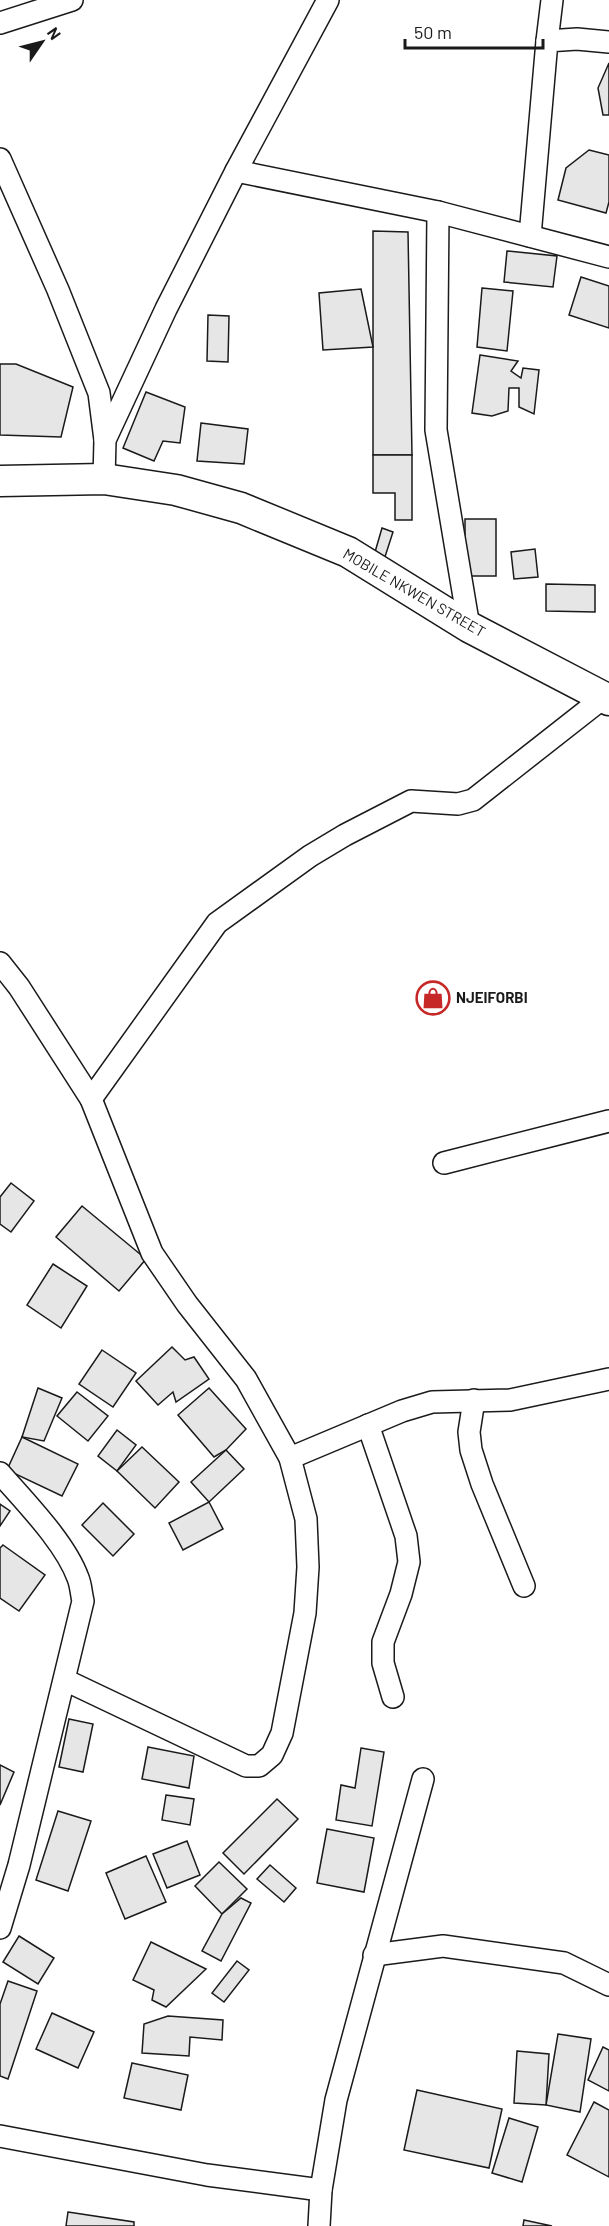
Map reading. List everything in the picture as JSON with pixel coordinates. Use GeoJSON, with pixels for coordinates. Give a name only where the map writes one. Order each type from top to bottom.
{"type":"FeatureCollection","features":[{"type":"Feature","properties":{"kind":"highway","name":"MOBILE NKWEN STREET"},"geometry":{"type":"LineString","coordinates":[[0,481],[104,479],[176,490],[241,508],[348,552],[470,627],[606,699]]}},
{"type":"Feature","properties":{"kind":"street"},"geometry":{"type":"LineString","coordinates":[[0,23],[72,0]]}},
{"type":"Feature","properties":{"kind":"street"},"geometry":{"type":"LineString","coordinates":[[105,440],[165,309],[328,0]]}},
{"type":"Feature","properties":{"kind":"street"},"geometry":{"type":"LineString","coordinates":[[530,236],[552,0]]}},
{"type":"Feature","properties":{"kind":"street"},"geometry":{"type":"LineString","coordinates":[[547,41],[577,39],[609,42]]}},
{"type":"Feature","properties":{"kind":"street"},"geometry":{"type":"LineString","coordinates":[[0,159],[58,290],[99,393],[105,440],[104,479]]}},
{"type":"Feature","properties":{"kind":"street"},"geometry":{"type":"LineString","coordinates":[[236,171],[438,212],[609,256]]}},
{"type":"Feature","properties":{"kind":"street"},"geometry":{"type":"LineString","coordinates":[[438,212],[436,430],[470,627]]}},
{"type":"Feature","properties":{"kind":"street"},"geometry":{"type":"LineString","coordinates":[[91,1099],[217,923],[310,856],[411,801],[458,804],[473,800],[606,699]]}},
{"type":"Feature","properties":{"kind":"street"},"geometry":{"type":"LineString","coordinates":[[0,963],[19,987],[91,1099],[152,1253],[187,1304],[246,1379],[290,1458],[306,1519],[308,1567],[304,1613],[282,1733],[272,1755],[259,1766],[246,1766],[65,1680]]}},
{"type":"Feature","properties":{"kind":"street"},"geometry":{"type":"LineString","coordinates":[[444,1163],[609,1121]]}},
{"type":"Feature","properties":{"kind":"street"},"geometry":{"type":"LineString","coordinates":[[290,1458],[402,1411],[432,1402],[510,1400],[609,1379]]}},
{"type":"Feature","properties":{"kind":"street"},"geometry":{"type":"LineString","coordinates":[[474,1400],[469,1432],[471,1450],[482,1484],[524,1586]]}},
{"type":"Feature","properties":{"kind":"street"},"geometry":{"type":"LineString","coordinates":[[368,1425],[406,1536],[409,1562],[401,1594],[383,1642],[383,1663],[393,1697]]}},
{"type":"Feature","properties":{"kind":"street"},"geometry":{"type":"LineString","coordinates":[[0,1473],[37,1515],[63,1550],[79,1579],[83,1601],[65,1680],[9,1868],[0,1928]]}},
{"type":"Feature","properties":{"kind":"street"},"geometry":{"type":"LineString","coordinates":[[319,2226],[321,2190],[336,2100],[423,1779]]}},
{"type":"Feature","properties":{"kind":"street"},"geometry":{"type":"LineString","coordinates":[[374,1955],[442,1946],[564,1963],[609,1985]]}},
{"type":"Feature","properties":{"kind":"street"},"geometry":{"type":"LineString","coordinates":[[0,2136],[207,2175],[321,2190]]}},
{"type":"Feature","properties":{"kind":"building"},"geometry":{"type":"Polygon","coordinates":[[[609,63],[609,115],[603,115],[598,88],[609,63]]]}},
{"type":"Feature","properties":{"kind":"building"},"geometry":{"type":"Polygon","coordinates":[[[589,150],[609,155],[609,202],[606,213],[558,200],[566,168],[589,150]]]}},
{"type":"Feature","properties":{"kind":"building"},"geometry":{"type":"Polygon","coordinates":[[[373,231],[408,232],[412,455],[373,455],[373,231]]]}},
{"type":"Feature","properties":{"kind":"building"},"geometry":{"type":"Polygon","coordinates":[[[507,251],[557,256],[553,287],[504,282],[507,251]]]}},
{"type":"Feature","properties":{"kind":"building"},"geometry":{"type":"Polygon","coordinates":[[[581,277],[609,286],[609,328],[569,315],[581,277]]]}},
{"type":"Feature","properties":{"kind":"building"},"geometry":{"type":"Polygon","coordinates":[[[482,288],[513,291],[507,351],[477,347],[482,288]]]}},
{"type":"Feature","properties":{"kind":"building"},"geometry":{"type":"Polygon","coordinates":[[[361,289],[373,347],[323,350],[319,293],[361,289]]]}},
{"type":"Feature","properties":{"kind":"building"},"geometry":{"type":"Polygon","coordinates":[[[208,315],[229,316],[228,362],[207,361],[208,315]]]}},
{"type":"Feature","properties":{"kind":"building"},"geometry":{"type":"Polygon","coordinates":[[[480,355],[518,361],[511,371],[521,378],[523,368],[539,370],[534,414],[519,407],[519,388],[509,388],[508,411],[492,416],[472,413],[480,355]]]}},
{"type":"Feature","properties":{"kind":"building"},"geometry":{"type":"Polygon","coordinates":[[[0,364],[16,364],[73,387],[61,437],[0,435],[0,364]]]}},
{"type":"Feature","properties":{"kind":"building"},"geometry":{"type":"Polygon","coordinates":[[[146,392],[185,407],[180,443],[163,441],[154,461],[123,448],[146,392]]]}},
{"type":"Feature","properties":{"kind":"building"},"geometry":{"type":"Polygon","coordinates":[[[201,423],[248,429],[244,464],[197,461],[201,423]]]}},
{"type":"Feature","properties":{"kind":"building"},"geometry":{"type":"Polygon","coordinates":[[[373,455],[412,455],[412,520],[395,520],[395,493],[373,493],[373,455]]]}},
{"type":"Feature","properties":{"kind":"building"},"geometry":{"type":"Polygon","coordinates":[[[465,519],[496,519],[496,576],[465,576],[465,519]]]}},
{"type":"Feature","properties":{"kind":"building"},"geometry":{"type":"Polygon","coordinates":[[[382,528],[393,532],[382,566],[373,559],[382,528]]]}},
{"type":"Feature","properties":{"kind":"building"},"geometry":{"type":"Polygon","coordinates":[[[535,549],[538,577],[514,579],[511,552],[535,549]]]}},
{"type":"Feature","properties":{"kind":"building"},"geometry":{"type":"Polygon","coordinates":[[[546,584],[595,585],[595,612],[546,611],[546,584]]]}},
{"type":"Feature","properties":{"kind":"building"},"geometry":{"type":"Polygon","coordinates":[[[11,1183],[34,1201],[11,1232],[0,1224],[0,1197],[11,1183]]]}},
{"type":"Feature","properties":{"kind":"building"},"geometry":{"type":"Polygon","coordinates":[[[82,1206],[146,1259],[119,1291],[56,1237],[82,1206]]]}},
{"type":"Feature","properties":{"kind":"building"},"geometry":{"type":"Polygon","coordinates":[[[53,1264],[87,1286],[61,1328],[27,1305],[53,1264]]]}},
{"type":"Feature","properties":{"kind":"building"},"geometry":{"type":"Polygon","coordinates":[[[172,1347],[185,1360],[194,1357],[209,1379],[176,1402],[173,1392],[158,1405],[136,1381],[172,1347]]]}},
{"type":"Feature","properties":{"kind":"building"},"geometry":{"type":"Polygon","coordinates":[[[102,1350],[136,1373],[113,1407],[79,1384],[102,1350]]]}},
{"type":"Feature","properties":{"kind":"building"},"geometry":{"type":"Polygon","coordinates":[[[38,1388],[62,1398],[44,1441],[22,1437],[38,1388]]]}},
{"type":"Feature","properties":{"kind":"building"},"geometry":{"type":"Polygon","coordinates":[[[209,1388],[246,1429],[226,1450],[214,1457],[178,1415],[209,1388]]]}},
{"type":"Feature","properties":{"kind":"building"},"geometry":{"type":"Polygon","coordinates":[[[77,1392],[108,1416],[88,1441],[57,1416],[77,1392]]]}},
{"type":"Feature","properties":{"kind":"building"},"geometry":{"type":"Polygon","coordinates":[[[117,1430],[136,1445],[117,1471],[98,1456],[117,1430]]]}},
{"type":"Feature","properties":{"kind":"building"},"geometry":{"type":"Polygon","coordinates":[[[22,1437],[78,1464],[62,1496],[7,1470],[22,1437]]]}},
{"type":"Feature","properties":{"kind":"building"},"geometry":{"type":"Polygon","coordinates":[[[142,1447],[179,1482],[155,1508],[117,1471],[142,1447]]]}},
{"type":"Feature","properties":{"kind":"building"},"geometry":{"type":"Polygon","coordinates":[[[226,1450],[244,1469],[209,1502],[191,1482],[226,1450]]]}},
{"type":"Feature","properties":{"kind":"building"},"geometry":{"type":"Polygon","coordinates":[[[209,1502],[223,1529],[183,1550],[169,1523],[209,1502]]]}},
{"type":"Feature","properties":{"kind":"building"},"geometry":{"type":"Polygon","coordinates":[[[103,1503],[134,1534],[113,1556],[82,1525],[103,1503]]]}},
{"type":"Feature","properties":{"kind":"building"},"geometry":{"type":"Polygon","coordinates":[[[0,1504],[10,1511],[0,1526],[0,1504]]]}},
{"type":"Feature","properties":{"kind":"building"},"geometry":{"type":"Polygon","coordinates":[[[3,1545],[45,1575],[19,1611],[0,1598],[0,1548],[3,1545]]]}},
{"type":"Feature","properties":{"kind":"building"},"geometry":{"type":"Polygon","coordinates":[[[69,1719],[93,1724],[83,1772],[59,1767],[69,1719]]]}},
{"type":"Feature","properties":{"kind":"building"},"geometry":{"type":"Polygon","coordinates":[[[148,1747],[194,1756],[189,1788],[142,1779],[148,1747]]]}},
{"type":"Feature","properties":{"kind":"building"},"geometry":{"type":"Polygon","coordinates":[[[361,1748],[384,1752],[372,1826],[336,1820],[341,1785],[355,1788],[361,1748]]]}},
{"type":"Feature","properties":{"kind":"building"},"geometry":{"type":"Polygon","coordinates":[[[0,1765],[14,1772],[0,1805],[0,1765]]]}},
{"type":"Feature","properties":{"kind":"building"},"geometry":{"type":"Polygon","coordinates":[[[166,1795],[194,1799],[190,1825],[162,1820],[166,1795]]]}},
{"type":"Feature","properties":{"kind":"building"},"geometry":{"type":"Polygon","coordinates":[[[277,1799],[298,1819],[244,1874],[223,1853],[277,1799]]]}},
{"type":"Feature","properties":{"kind":"building"},"geometry":{"type":"Polygon","coordinates":[[[58,1811],[91,1821],[68,1891],[36,1880],[58,1811]]]}},
{"type":"Feature","properties":{"kind":"building"},"geometry":{"type":"Polygon","coordinates":[[[327,1829],[374,1838],[364,1892],[317,1883],[327,1829]]]}},
{"type":"Feature","properties":{"kind":"building"},"geometry":{"type":"Polygon","coordinates":[[[187,1841],[200,1875],[167,1888],[153,1854],[187,1841]]]}},
{"type":"Feature","properties":{"kind":"building"},"geometry":{"type":"Polygon","coordinates":[[[146,1856],[166,1902],[125,1919],[106,1873],[146,1856]]]}},
{"type":"Feature","properties":{"kind":"building"},"geometry":{"type":"Polygon","coordinates":[[[219,1862],[247,1889],[222,1914],[195,1886],[219,1862]]]}},
{"type":"Feature","properties":{"kind":"building"},"geometry":{"type":"Polygon","coordinates":[[[270,1865],[296,1888],[284,1902],[257,1879],[270,1865]]]}},
{"type":"Feature","properties":{"kind":"building"},"geometry":{"type":"Polygon","coordinates":[[[241,1898],[251,1903],[221,1961],[202,1951],[222,1914],[241,1898]]]}},
{"type":"Feature","properties":{"kind":"building"},"geometry":{"type":"Polygon","coordinates":[[[19,1936],[54,1958],[38,1984],[3,1962],[19,1936]]]}},
{"type":"Feature","properties":{"kind":"building"},"geometry":{"type":"Polygon","coordinates":[[[151,1942],[206,1969],[166,2007],[152,2000],[154,1990],[133,1980],[151,1942]]]}},
{"type":"Feature","properties":{"kind":"building"},"geometry":{"type":"Polygon","coordinates":[[[237,1961],[249,1970],[224,2002],[212,1993],[237,1961]]]}},
{"type":"Feature","properties":{"kind":"building"},"geometry":{"type":"Polygon","coordinates":[[[8,1981],[37,1991],[8,2079],[0,2076],[0,2004],[8,1981]]]}},
{"type":"Feature","properties":{"kind":"building"},"geometry":{"type":"Polygon","coordinates":[[[52,2013],[94,2032],[78,2068],[36,2049],[52,2013]]]}},
{"type":"Feature","properties":{"kind":"building"},"geometry":{"type":"Polygon","coordinates":[[[168,2016],[223,2020],[222,2040],[190,2037],[189,2056],[142,2053],[144,2024],[168,2016]]]}},
{"type":"Feature","properties":{"kind":"building"},"geometry":{"type":"Polygon","coordinates":[[[558,2034],[591,2039],[580,2112],[546,2105],[558,2034]]]}},
{"type":"Feature","properties":{"kind":"building"},"geometry":{"type":"Polygon","coordinates":[[[603,2047],[609,2050],[609,2091],[588,2080],[603,2047]]]}},
{"type":"Feature","properties":{"kind":"building"},"geometry":{"type":"Polygon","coordinates":[[[517,2051],[549,2054],[546,2105],[514,2103],[517,2051]]]}},
{"type":"Feature","properties":{"kind":"building"},"geometry":{"type":"Polygon","coordinates":[[[132,2063],[188,2075],[181,2110],[124,2098],[132,2063]]]}},
{"type":"Feature","properties":{"kind":"building"},"geometry":{"type":"Polygon","coordinates":[[[417,2090],[502,2109],[489,2168],[404,2150],[417,2090]]]}},
{"type":"Feature","properties":{"kind":"building"},"geometry":{"type":"Polygon","coordinates":[[[594,2102],[609,2110],[609,2177],[567,2155],[594,2102]]]}},
{"type":"Feature","properties":{"kind":"building"},"geometry":{"type":"Polygon","coordinates":[[[509,2118],[538,2127],[522,2182],[492,2173],[509,2118]]]}},
{"type":"Feature","properties":{"kind":"building"},"geometry":{"type":"Polygon","coordinates":[[[68,2212],[134,2222],[134,2226],[66,2226],[68,2212]]]}},
{"type":"Feature","properties":{"kind":"building"},"geometry":{"type":"Polygon","coordinates":[[[524,2220],[552,2226],[523,2226],[524,2220]]]}},
{"type":"Feature","properties":{"kind":"place","name":"NJEIFORBI"},"geometry":{"type":"Point","coordinates":[433,998]}}]}
